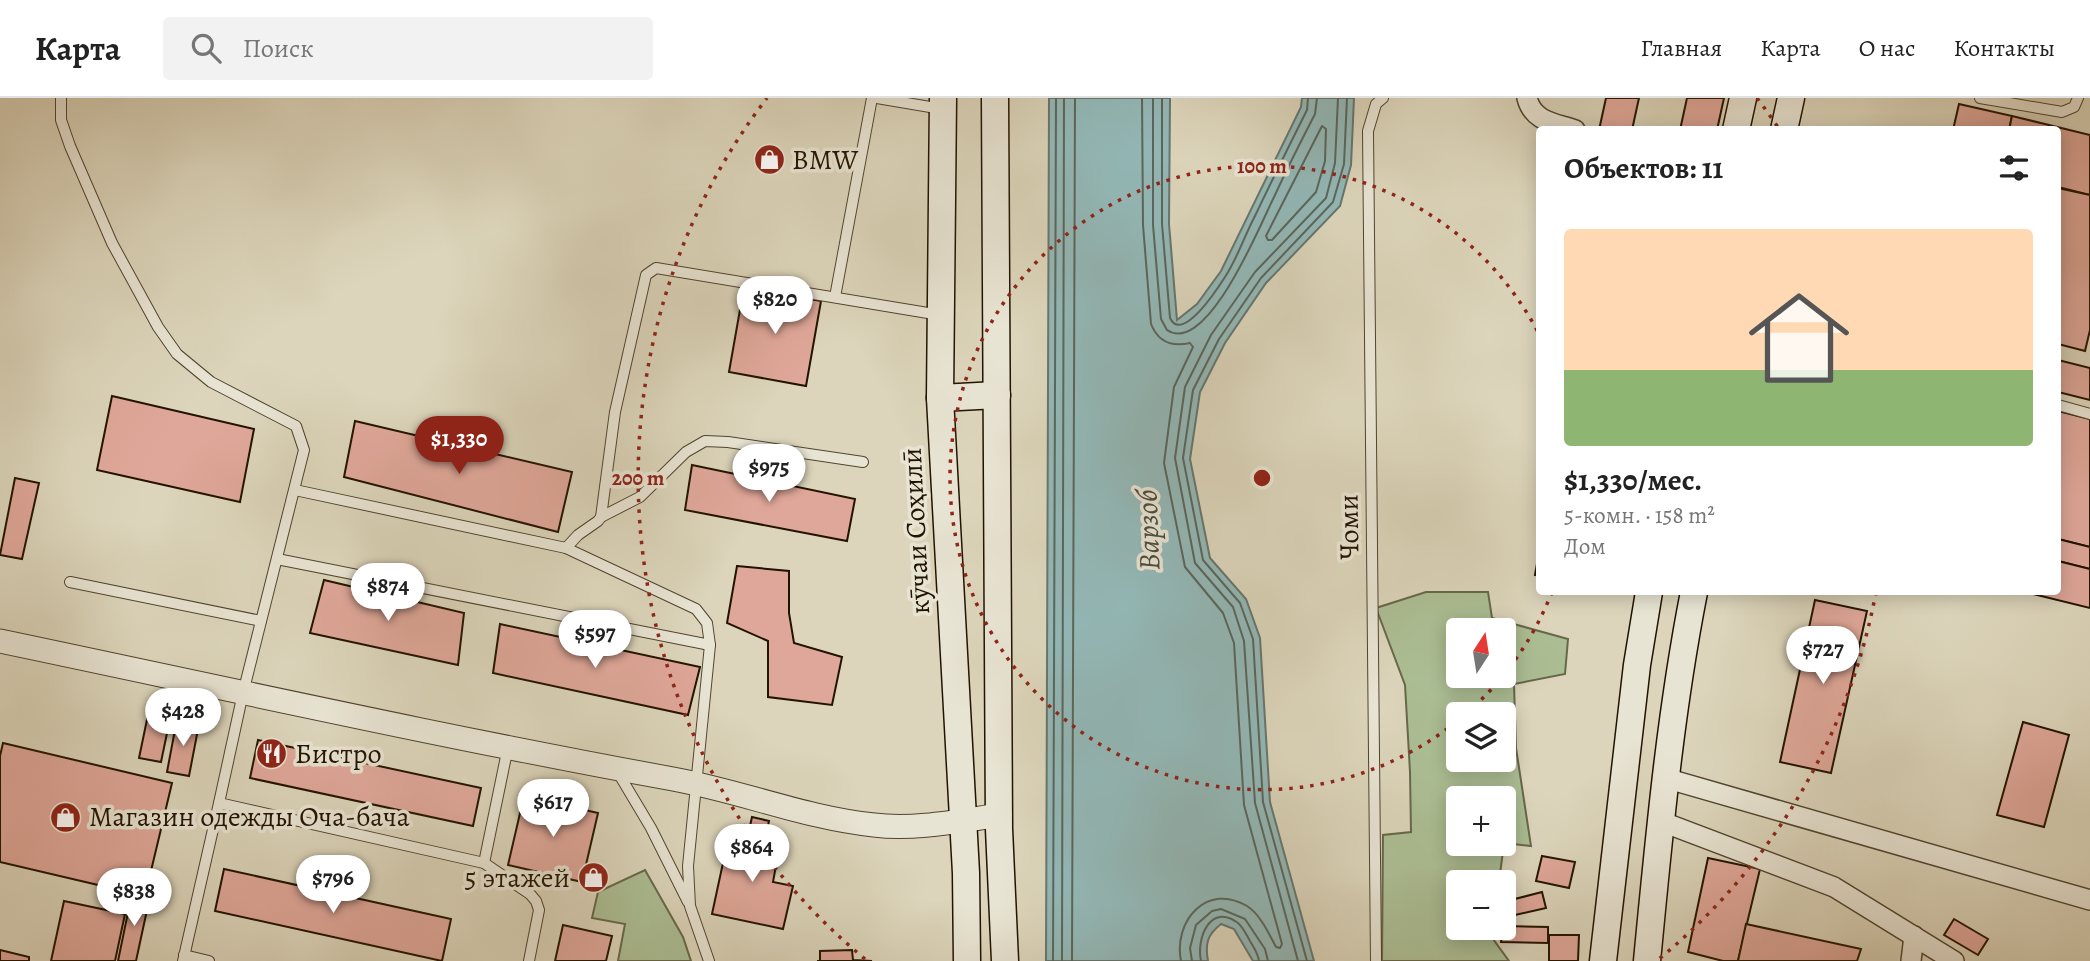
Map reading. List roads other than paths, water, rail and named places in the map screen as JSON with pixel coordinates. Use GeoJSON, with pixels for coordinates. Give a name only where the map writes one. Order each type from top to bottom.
{"type":"FeatureCollection","features":[{"type":"Feature","properties":{"kind":"main road"},"geometry":{"type":"LineString","coordinates":[[995,98],[1000,815],[1005,961]]}},
{"type":"Feature","properties":{"kind":"main road"},"geometry":{"type":"LineString","coordinates":[[1737,126],[1743,98]]}},
{"type":"Feature","properties":{"kind":"main road"},"geometry":{"type":"LineString","coordinates":[[1785,126],[1791,98]]}},
{"type":"Feature","properties":{"kind":"main road","name":"кӯчаи Соҳилӣ"},"geometry":{"type":"LineString","coordinates":[[943,104],[940,398],[966,873],[967,961]]}},
{"type":"Feature","properties":{"kind":"main road"},"geometry":{"type":"LineString","coordinates":[[940,398],[997,395]]}},
{"type":"Feature","properties":{"kind":"main road"},"geometry":{"type":"LineString","coordinates":[[1603,961],[1637,665],[1649,595]]}},
{"type":"Feature","properties":{"kind":"main road"},"geometry":{"type":"LineString","coordinates":[[1647,961],[1665,778],[1678,674],[1692,595]]}},
{"type":"Feature","properties":{"kind":"street"},"geometry":{"type":"LineString","coordinates":[[1527,98],[1529,107],[1539,118],[1563,126]]}},
{"type":"Feature","properties":{"kind":"street"},"geometry":{"type":"LineString","coordinates":[[1,645],[696,783],[800,810],[873,825],[912,826],[1000,815]]}},
{"type":"Feature","properties":{"kind":"street"},"geometry":{"type":"LineString","coordinates":[[1665,778],[2090,900]]}},
{"type":"Feature","properties":{"kind":"street"},"geometry":{"type":"LineString","coordinates":[[1660,821],[1834,887],[1954,961]]}},
{"type":"Feature","properties":{"kind":"street"},"geometry":{"type":"LineString","coordinates":[[1911,961],[1914,936]]}},
{"type":"Feature","properties":{"kind":"lane"},"geometry":{"type":"LineString","coordinates":[[61,98],[61,120],[70,146],[112,243],[158,327],[177,354],[211,382],[296,426],[304,450],[243,693],[183,958],[209,961]]}},
{"type":"Feature","properties":{"kind":"lane"},"geometry":{"type":"LineString","coordinates":[[835,297],[874,98],[943,104]]}},
{"type":"Feature","properties":{"kind":"lane","name":"Чоми"},"geometry":{"type":"LineString","coordinates":[[1376,961],[1368,131],[1376,104],[1383,98]]}},
{"type":"Feature","properties":{"kind":"lane"},"geometry":{"type":"LineString","coordinates":[[1980,98],[2062,112],[2074,107],[2078,98]]}},
{"type":"Feature","properties":{"kind":"lane"},"geometry":{"type":"LineString","coordinates":[[601,517],[615,412],[637,310],[646,275],[650,270],[656,268],[940,315]]}},
{"type":"Feature","properties":{"kind":"lane"},"geometry":{"type":"LineString","coordinates":[[2061,406],[2090,414]]}},
{"type":"Feature","properties":{"kind":"lane"},"geometry":{"type":"LineString","coordinates":[[566,548],[601,517],[640,497],[686,452],[705,442],[728,442],[863,462]]}},
{"type":"Feature","properties":{"kind":"lane"},"geometry":{"type":"LineString","coordinates":[[295,489],[566,548],[696,609],[707,623],[710,645],[690,840],[690,906]]}},
{"type":"Feature","properties":{"kind":"lane"},"geometry":{"type":"LineString","coordinates":[[277,559],[710,645]]}},
{"type":"Feature","properties":{"kind":"lane"},"geometry":{"type":"LineString","coordinates":[[69,582],[261,621]]}},
{"type":"Feature","properties":{"kind":"lane"},"geometry":{"type":"LineString","coordinates":[[484,863],[508,747]]}},
{"type":"Feature","properties":{"kind":"lane"},"geometry":{"type":"LineString","coordinates":[[615,768],[651,828],[690,906],[709,961]]}},
{"type":"Feature","properties":{"kind":"lane"},"geometry":{"type":"LineString","coordinates":[[219,803],[484,863],[530,894],[536,901],[540,910],[529,961]]}},
{"type":"Feature","properties":{"kind":"water","name":"Варзоб"},"geometry":{"type":"Polygon","coordinates":[[[1049,98],[1170,98],[1169,224],[1177,320],[1197,304],[1221,271],[1301,107],[1302,98],[1354,98],[1351,165],[1340,206],[1266,283],[1225,343],[1200,392],[1190,459],[1210,558],[1246,599],[1260,638],[1270,802],[1314,961],[1253,961],[1234,929],[1221,924],[1208,940],[1208,961],[1046,961],[1049,98]]]}},
{"type":"Feature","properties":{"kind":"place","name":"BMW"},"geometry":{"type":"Point","coordinates":[769,160]}},
{"type":"Feature","properties":{"kind":"place","name":"Бистро"},"geometry":{"type":"Point","coordinates":[272,754]}},
{"type":"Feature","properties":{"kind":"place","name":"Магазин одежды Оча-бача"},"geometry":{"type":"Point","coordinates":[66,817]}},
{"type":"Feature","properties":{"kind":"place","name":"5 этажей"},"geometry":{"type":"Point","coordinates":[593,878]}}]}
